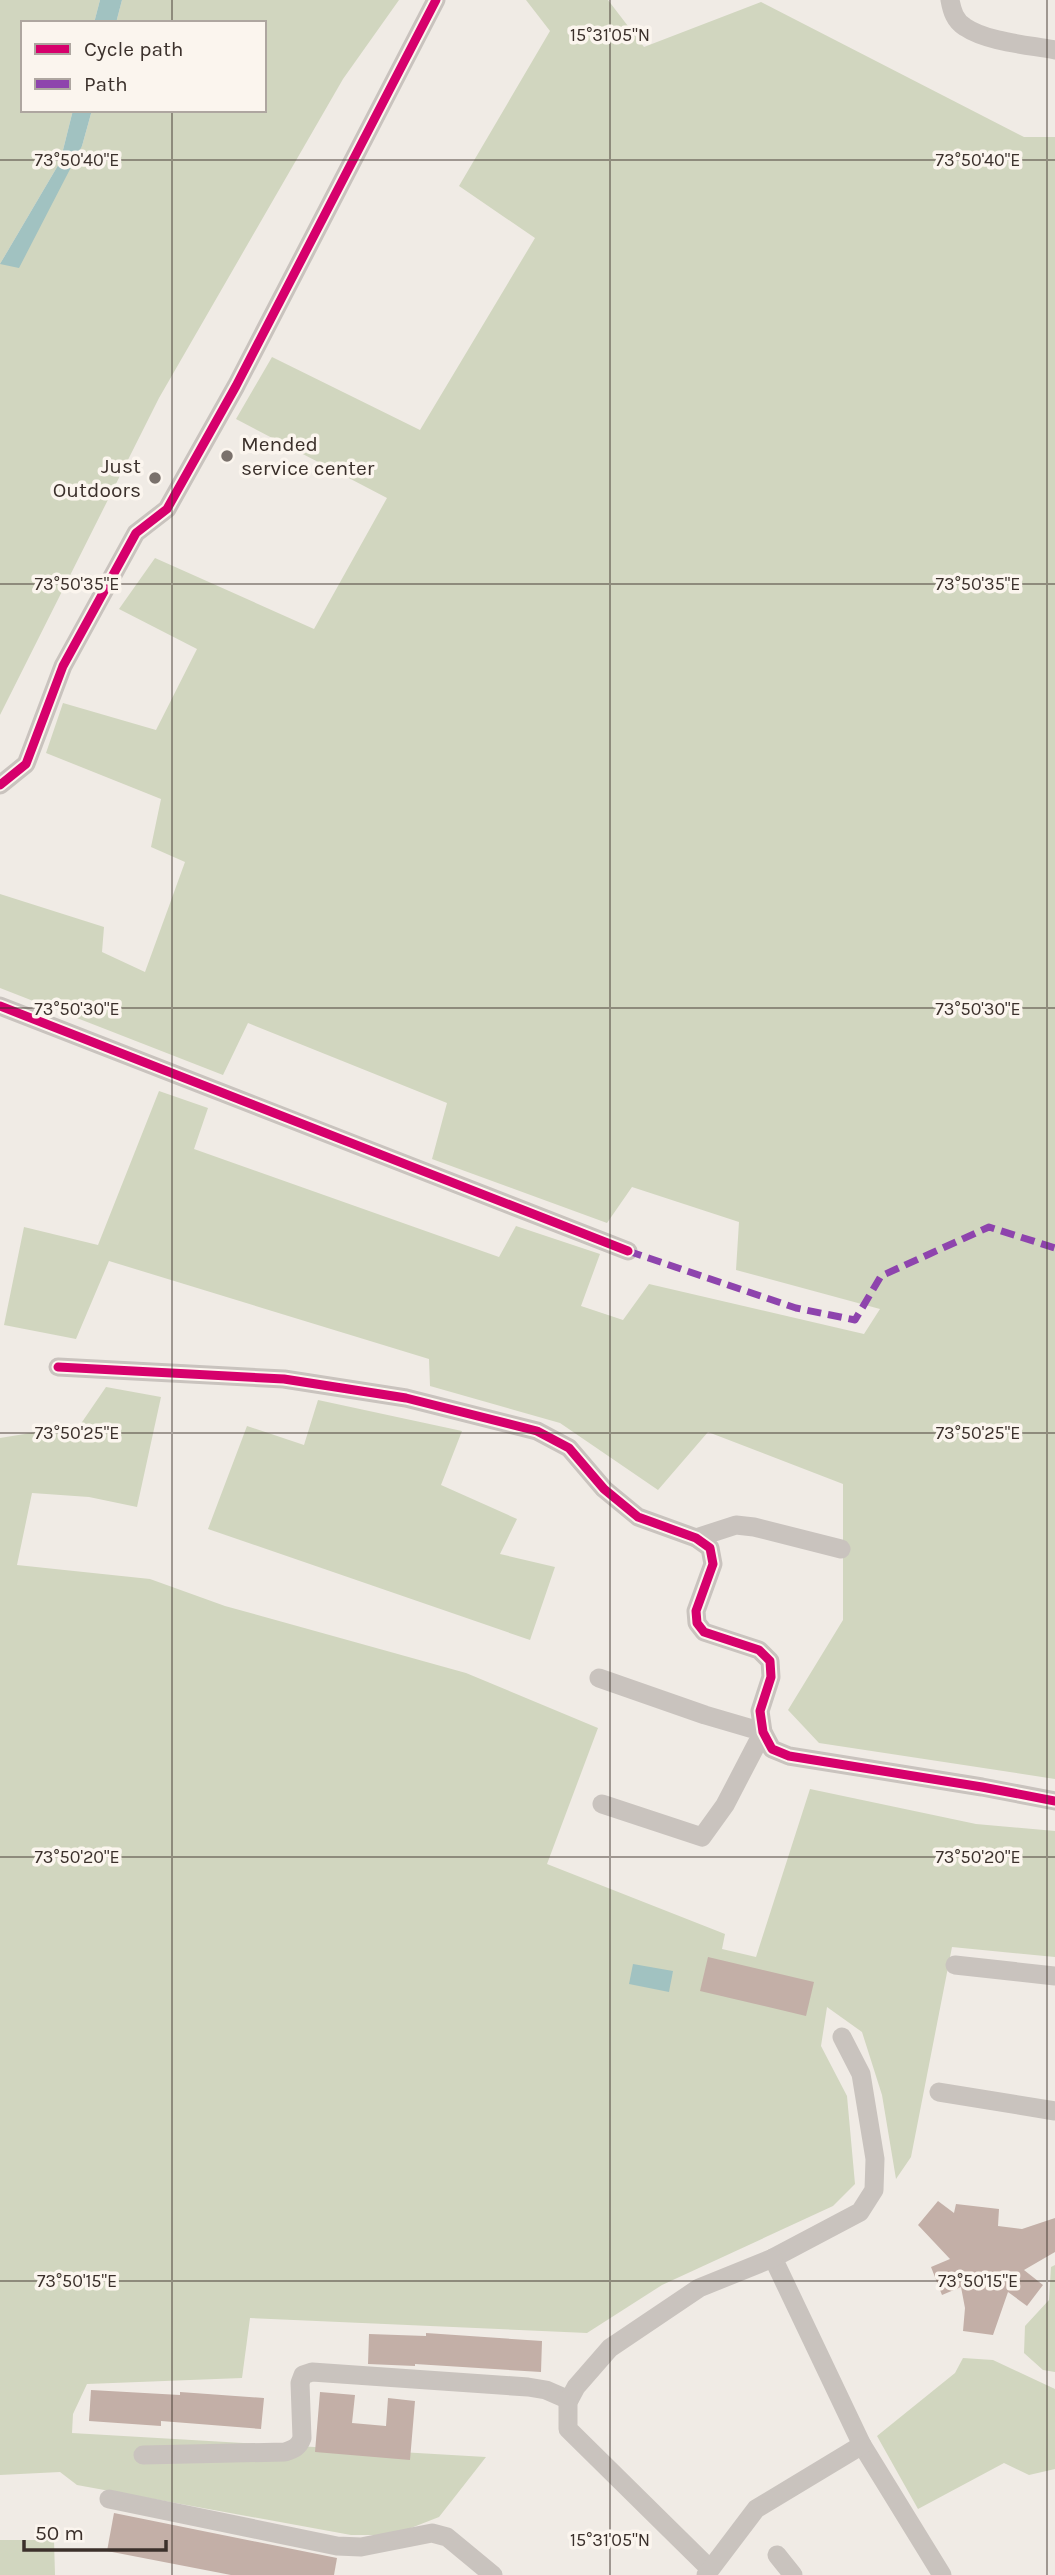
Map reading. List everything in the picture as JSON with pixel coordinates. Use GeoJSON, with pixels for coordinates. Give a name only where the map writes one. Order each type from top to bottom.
{"type":"FeatureCollection","features":[{"type":"Feature","properties":{"kind":"street"},"geometry":{"type":"LineString","coordinates":[[0,785],[26,764],[63,666],[136,533],[167,509],[236,386],[436,0]]}},
{"type":"Feature","properties":{"kind":"street"},"geometry":{"type":"LineString","coordinates":[[950,0],[952,13],[963,26],[980,34],[1055,50]]}},
{"type":"Feature","properties":{"kind":"street"},"geometry":{"type":"LineString","coordinates":[[0,1006],[628,1251]]}},
{"type":"Feature","properties":{"kind":"street"},"geometry":{"type":"LineString","coordinates":[[58,1367],[284,1379],[406,1398],[537,1431],[569,1448],[604,1489],[638,1517],[696,1538],[710,1548],[713,1564],[696,1611],[697,1623],[704,1632],[759,1650],[770,1661],[771,1677],[760,1711],[763,1732],[772,1749],[789,1755],[1055,1801]]}},
{"type":"Feature","properties":{"kind":"street"},"geometry":{"type":"LineString","coordinates":[[696,1538],[736,1525],[841,1549]]}},
{"type":"Feature","properties":{"kind":"street"},"geometry":{"type":"LineString","coordinates":[[599,1678],[705,1716],[763,1732]]}},
{"type":"Feature","properties":{"kind":"street"},"geometry":{"type":"LineString","coordinates":[[602,1804],[702,1837],[725,1805],[763,1732]]}},
{"type":"Feature","properties":{"kind":"street"},"geometry":{"type":"LineString","coordinates":[[954,1965],[1055,1976]]}},
{"type":"Feature","properties":{"kind":"street"},"geometry":{"type":"LineString","coordinates":[[842,2038],[861,2074],[876,2159],[874,2190],[860,2212],[773,2258],[699,2288],[610,2348],[576,2387],[569,2400],[567,2414],[568,2429],[708,2572],[756,2508],[862,2445]]}},
{"type":"Feature","properties":{"kind":"street"},"geometry":{"type":"LineString","coordinates":[[939,2092],[1055,2110]]}},
{"type":"Feature","properties":{"kind":"street"},"geometry":{"type":"LineString","coordinates":[[773,2258],[862,2445],[942,2575]]}},
{"type":"Feature","properties":{"kind":"street"},"geometry":{"type":"LineString","coordinates":[[143,2455],[285,2452],[293,2449],[299,2445],[302,2438],[299,2383],[303,2375],[312,2372],[528,2387],[546,2390],[569,2400]]}},
{"type":"Feature","properties":{"kind":"street"},"geometry":{"type":"LineString","coordinates":[[109,2499],[337,2546],[361,2547],[432,2533],[447,2537],[494,2575]]}},
{"type":"Feature","properties":{"kind":"street"},"geometry":{"type":"LineString","coordinates":[[777,2555],[793,2575]]}},
{"type":"Feature","properties":{"kind":"green space"},"geometry":{"type":"Polygon","coordinates":[[[0,0],[100,0],[95,21],[21,21],[21,112],[72,112],[60,162],[0,264],[0,0]]]}},
{"type":"Feature","properties":{"kind":"green space"},"geometry":{"type":"Polygon","coordinates":[[[122,0],[399,0],[343,79],[159,398],[0,715],[0,264],[82,146],[91,112],[266,112],[266,21],[117,21],[122,0]]]}},
{"type":"Feature","properties":{"kind":"green space"},"geometry":{"type":"Polygon","coordinates":[[[526,0],[608,0],[644,47],[761,2],[1024,137],[1055,137],[1055,1779],[819,1743],[788,1710],[843,1620],[843,1484],[708,1432],[658,1490],[560,1423],[430,1386],[429,1359],[109,1261],[76,1339],[4,1325],[24,1227],[98,1245],[159,1091],[208,1108],[194,1149],[499,1257],[516,1226],[600,1254],[581,1306],[623,1320],[649,1284],[864,1334],[880,1309],[736,1270],[739,1222],[632,1187],[607,1223],[432,1159],[447,1103],[248,1023],[223,1075],[0,988],[0,894],[104,927],[102,952],[145,972],[185,862],[151,847],[161,799],[46,753],[63,703],[156,730],[197,649],[119,609],[155,558],[314,629],[387,498],[236,419],[272,357],[420,430],[535,238],[459,186],[550,31],[526,0]]]}},
{"type":"Feature","properties":{"kind":"green space"},"geometry":{"type":"Polygon","coordinates":[[[106,1387],[161,1397],[137,1507],[89,1497],[32,1493],[17,1565],[150,1579],[225,1606],[466,1673],[598,1728],[547,1864],[725,1934],[722,1949],[756,1957],[810,1789],[976,1824],[1055,1831],[1055,1957],[952,1947],[911,2157],[896,2179],[882,2095],[862,2032],[827,2007],[821,2046],[847,2096],[855,2184],[833,2206],[662,2285],[587,2333],[250,2318],[242,2378],[87,2384],[73,2414],[72,2433],[486,2457],[439,2517],[393,2535],[351,2535],[77,2485],[60,2472],[0,2475],[0,1438],[80,1425],[106,1387]]]}},
{"type":"Feature","properties":{"kind":"green space"},"geometry":{"type":"Polygon","coordinates":[[[318,1400],[462,1431],[441,1485],[517,1519],[500,1554],[555,1567],[530,1640],[208,1529],[247,1426],[304,1445],[318,1400]]]}},
{"type":"Feature","properties":{"kind":"green space"},"geometry":{"type":"Polygon","coordinates":[[[1055,2265],[1055,2372],[1043,2370],[1024,2353],[1025,2326],[1049,2300],[1051,2267],[1055,2265]]]}},
{"type":"Feature","properties":{"kind":"green space"},"geometry":{"type":"Polygon","coordinates":[[[963,2358],[993,2360],[1055,2389],[1055,2469],[1029,2475],[1004,2463],[918,2509],[877,2436],[955,2373],[963,2358]]]}},
{"type":"Feature","properties":{"kind":"green space"},"geometry":{"type":"Polygon","coordinates":[[[0,2540],[54,2540],[55,2575],[0,2575],[0,2540]]]}},
{"type":"Feature","properties":{"kind":"water"},"geometry":{"type":"Polygon","coordinates":[[[100,0],[122,0],[117,21],[95,21],[100,0]]]}},
{"type":"Feature","properties":{"kind":"water"},"geometry":{"type":"Polygon","coordinates":[[[72,112],[91,112],[82,146],[19,268],[0,264],[60,162],[72,112]]]}},
{"type":"Feature","properties":{"kind":"water"},"geometry":{"type":"Polygon","coordinates":[[[633,1964],[673,1971],[669,1992],[629,1984],[633,1964]]]}},
{"type":"Feature","properties":{"kind":"building"},"geometry":{"type":"Polygon","coordinates":[[[708,1957],[814,1982],[806,2016],[700,1991],[708,1957]]]}},
{"type":"Feature","properties":{"kind":"building"},"geometry":{"type":"Polygon","coordinates":[[[938,2201],[954,2213],[956,2204],[999,2209],[998,2226],[1022,2229],[1055,2218],[1055,2252],[1024,2270],[1043,2285],[1027,2306],[1008,2292],[993,2335],[963,2331],[965,2308],[961,2287],[942,2295],[931,2267],[950,2259],[918,2225],[938,2201]]]}},
{"type":"Feature","properties":{"kind":"building"},"geometry":{"type":"Polygon","coordinates":[[[426,2333],[542,2341],[541,2372],[415,2364],[368,2364],[369,2334],[426,2336],[426,2333]]]}},
{"type":"Feature","properties":{"kind":"building"},"geometry":{"type":"Polygon","coordinates":[[[91,2390],[180,2395],[180,2392],[264,2398],[261,2429],[161,2421],[161,2426],[89,2421],[91,2390]]]}},
{"type":"Feature","properties":{"kind":"building"},"geometry":{"type":"Polygon","coordinates":[[[320,2392],[355,2395],[352,2423],[386,2426],[388,2398],[415,2401],[410,2460],[315,2452],[320,2392]]]}},
{"type":"Feature","properties":{"kind":"building"},"geometry":{"type":"Polygon","coordinates":[[[114,2513],[337,2558],[334,2575],[231,2575],[107,2551],[114,2513]]]}},
{"type":"Feature","properties":{"kind":"marked path"},"geometry":{"type":"LineString","coordinates":[[628,1251],[796,1308],[855,1320],[881,1276],[989,1227],[1055,1248]]}},
{"type":"Feature","properties":{"kind":"cycle path"},"geometry":{"type":"LineString","coordinates":[[0,785],[26,764],[63,666],[136,533],[167,509],[236,386],[436,0]]}},
{"type":"Feature","properties":{"kind":"cycle path"},"geometry":{"type":"LineString","coordinates":[[0,1006],[628,1251]]}},
{"type":"Feature","properties":{"kind":"cycle path"},"geometry":{"type":"LineString","coordinates":[[58,1367],[284,1379],[406,1398],[537,1431],[569,1448],[604,1489],[638,1517],[696,1538],[710,1548],[713,1564],[696,1611],[697,1623],[704,1632],[759,1650],[770,1661],[771,1677],[760,1711],[763,1732],[772,1749],[789,1756],[1055,1801]]}},
{"type":"Feature","properties":{"kind":"place","name":"Mended service center"},"geometry":{"type":"Point","coordinates":[227,456]}},
{"type":"Feature","properties":{"kind":"place","name":"Just Outdoors"},"geometry":{"type":"Point","coordinates":[155,478]}}]}
